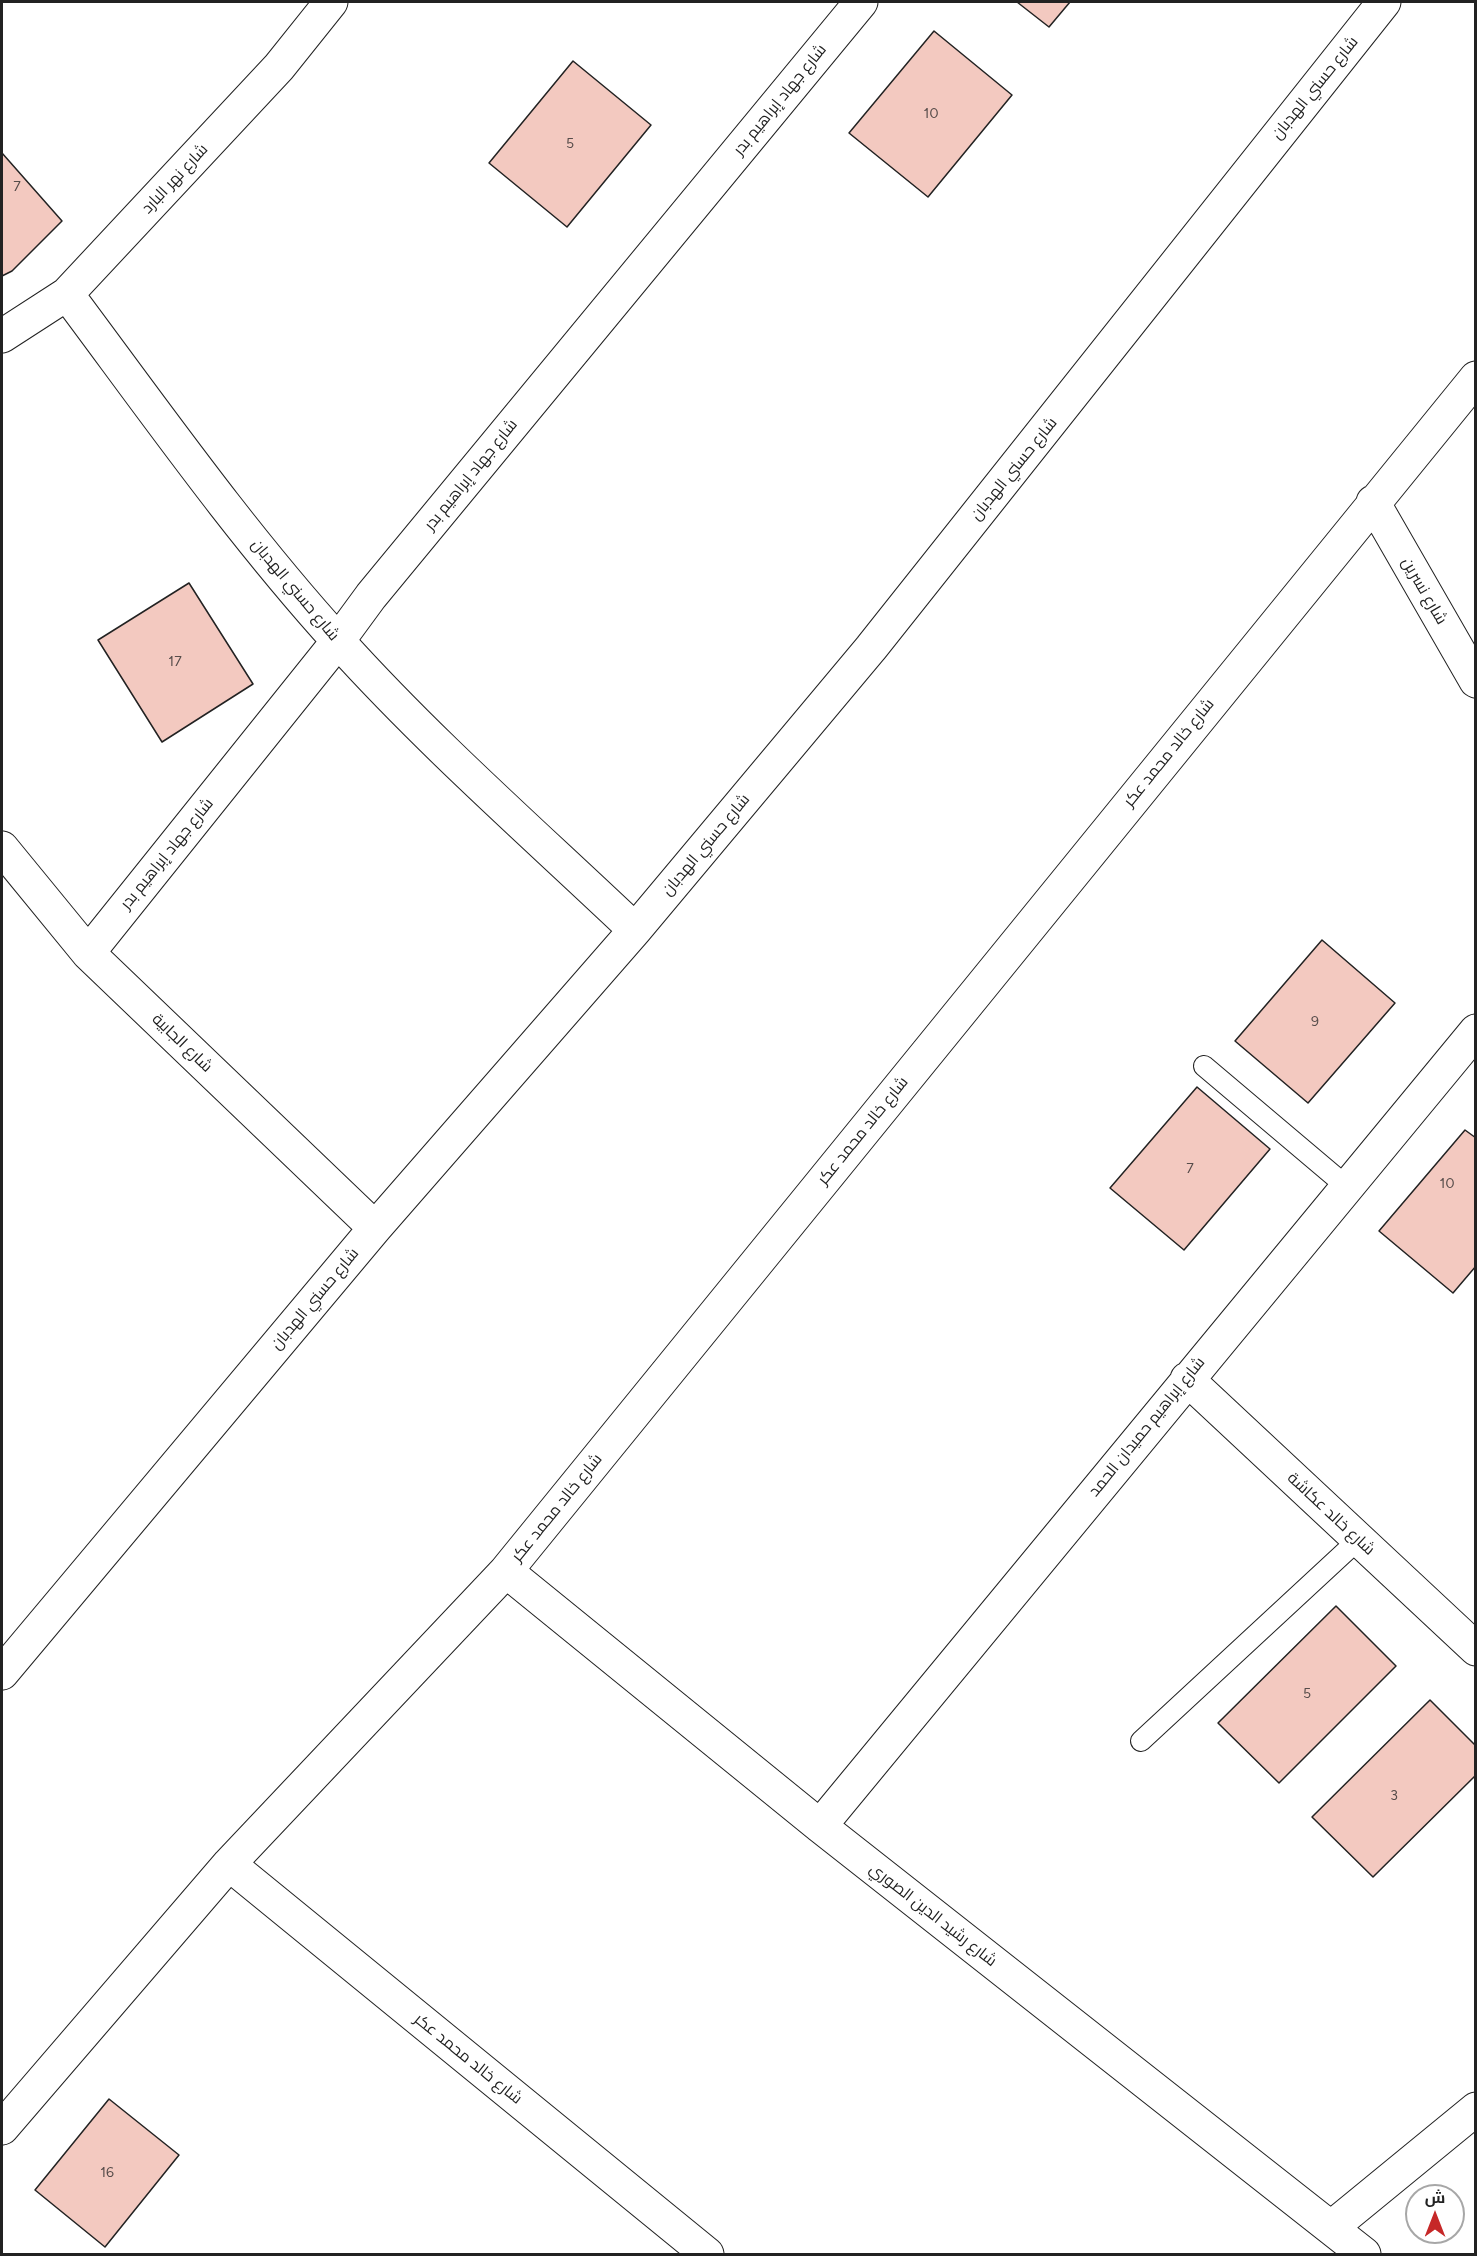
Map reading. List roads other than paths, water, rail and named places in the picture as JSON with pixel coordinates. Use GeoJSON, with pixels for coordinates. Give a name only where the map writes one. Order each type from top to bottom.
{"type":"FeatureCollection","features":[{"type":"Feature","properties":{"kind":"street","name":"شارع نهر البارد"},"geometry":{"type":"LineString","coordinates":[[2,336],[67,294],[279,67],[331,2]]}},
{"type":"Feature","properties":{"kind":"street","name":"شارع جهاد إبراهيم بدر"},"geometry":{"type":"LineString","coordinates":[[88,953],[338,641],[371,596],[861,2]]}},
{"type":"Feature","properties":{"kind":"street","name":"شارع حسني الهدبان"},"geometry":{"type":"LineString","coordinates":[[2,1673],[375,1228],[635,930],[878,639],[1384,2]]}},
{"type":"Feature","properties":{"kind":"street","name":"شارع حسني الهدبان"},"geometry":{"type":"LineString","coordinates":[[67,294],[224,504],[338,641],[425,732],[635,930]]}},
{"type":"Feature","properties":{"kind":"street","name":"شارع خالد محمد عكر"},"geometry":{"type":"LineString","coordinates":[[2,2128],[229,1864],[506,1571],[1373,501],[1476,378]]}},
{"type":"Feature","properties":{"kind":"street","name":"شارع نسرين"},"geometry":{"type":"LineString","coordinates":[[1373,501],[1476,681]]}},
{"type":"Feature","properties":{"kind":"street","name":"شارع الجابية"},"geometry":{"type":"LineString","coordinates":[[2,848],[88,953],[375,1228]]}},
{"type":"Feature","properties":{"kind":"street","name":"شارع إبراهيم حميدان الحمد"},"geometry":{"type":"LineString","coordinates":[[820,1826],[1186,1379],[1476,1031]]}},
{"type":"Feature","properties":{"kind":"street","name":"شارع خالد عكاشة"},"geometry":{"type":"LineString","coordinates":[[1186,1379],[1476,1649]]}},
{"type":"Feature","properties":{"kind":"street","name":"شارع رشيد الدين الصوري"},"geometry":{"type":"LineString","coordinates":[[506,1571],[820,1826],[1364,2254]]}},
{"type":"Feature","properties":{"kind":"street","name":"شارع خالد محمد عكر"},"geometry":{"type":"LineString","coordinates":[[229,1864],[707,2254]]}},
{"type":"Feature","properties":{"kind":"street"},"geometry":{"type":"LineString","coordinates":[[1332,2227],[1476,2109]]}},
{"type":"Feature","properties":{"kind":"lane"},"geometry":{"type":"LineString","coordinates":[[1204,1066],[1347,1186]]}},
{"type":"Feature","properties":{"kind":"lane"},"geometry":{"type":"LineString","coordinates":[[1141,1741],[1358,1540]]}}]}
